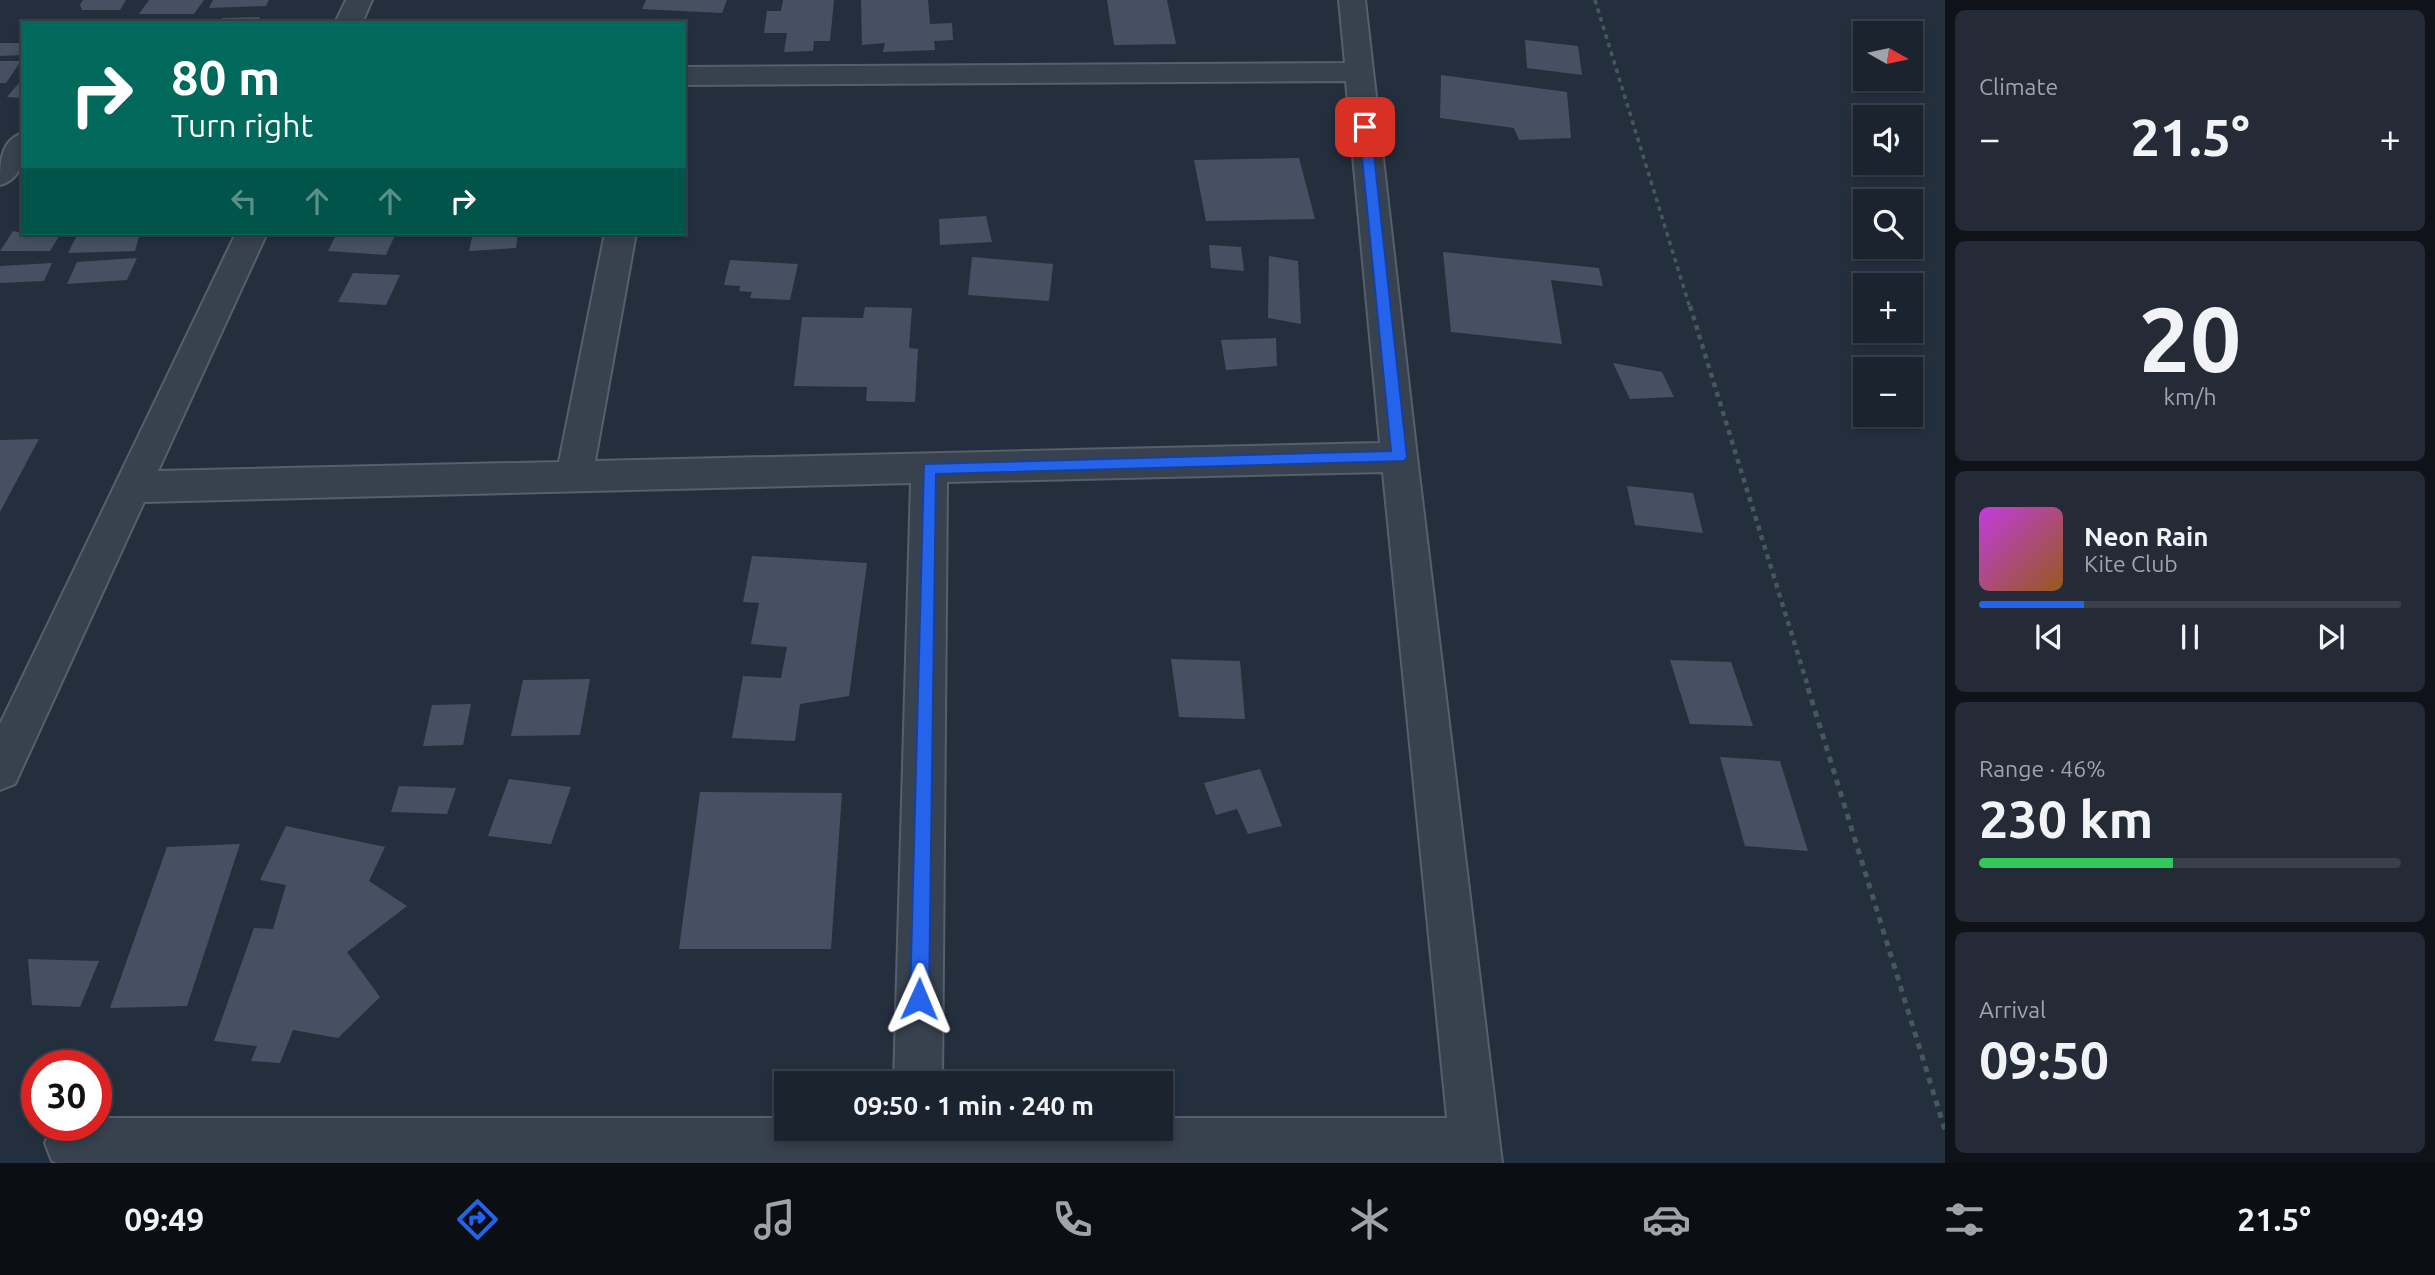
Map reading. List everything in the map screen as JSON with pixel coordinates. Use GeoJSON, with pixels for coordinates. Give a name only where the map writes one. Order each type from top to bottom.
{"type":"FeatureCollection","features":[{"type":"Feature","properties":{"kind":"street"},"geometry":{"type":"LineString","coordinates":[[349,21],[359,0]]}},
{"type":"Feature","properties":{"kind":"street"},"geometry":{"type":"LineString","coordinates":[[1081,1141],[1476,1153],[1399,457],[1352,0]]}},
{"type":"Feature","properties":{"kind":"street"},"geometry":{"type":"LineString","coordinates":[[686,76],[1359,72]]}},
{"type":"Feature","properties":{"kind":"street"},"geometry":{"type":"LineString","coordinates":[[0,139],[21,141]]}},
{"type":"Feature","properties":{"kind":"street"},"geometry":{"type":"LineString","coordinates":[[0,175],[21,144]]}},
{"type":"Feature","properties":{"kind":"street"},"geometry":{"type":"LineString","coordinates":[[2,759],[250,235]]}},
{"type":"Feature","properties":{"kind":"street"},"geometry":{"type":"LineString","coordinates":[[574,477],[620,235]]}},
{"type":"Feature","properties":{"kind":"street"},"geometry":{"type":"LineString","coordinates":[[133,487],[1399,457]]}},
{"type":"Feature","properties":{"kind":"street"},"geometry":{"type":"LineString","coordinates":[[918,1071],[929,468]]}},
{"type":"Feature","properties":{"kind":"street"},"geometry":{"type":"LineString","coordinates":[[70,1143],[774,1137]]}},
{"type":"Feature","properties":{"kind":"path"},"geometry":{"type":"LineString","coordinates":[[1595,0],[1945,1130]]}},
{"type":"Feature","properties":{"kind":"building"},"geometry":{"type":"Polygon","coordinates":[[[83,0],[126,0],[120,10],[82,10],[80,5],[83,0]]]}},
{"type":"Feature","properties":{"kind":"building"},"geometry":{"type":"Polygon","coordinates":[[[149,0],[204,0],[194,14],[139,14],[149,0]]]}},
{"type":"Feature","properties":{"kind":"building"},"geometry":{"type":"Polygon","coordinates":[[[213,0],[269,0],[266,6],[209,8],[213,0]]]}},
{"type":"Feature","properties":{"kind":"building"},"geometry":{"type":"Polygon","coordinates":[[[646,0],[727,0],[722,13],[642,9],[646,0]]]}},
{"type":"Feature","properties":{"kind":"building"},"geometry":{"type":"Polygon","coordinates":[[[783,0],[834,0],[830,41],[814,41],[813,51],[784,52],[787,33],[764,33],[767,11],[781,11],[783,0]]]}},
{"type":"Feature","properties":{"kind":"building"},"geometry":{"type":"Polygon","coordinates":[[[861,0],[928,0],[930,24],[952,23],[953,40],[934,41],[935,50],[883,52],[885,43],[862,45],[861,0]]]}},
{"type":"Feature","properties":{"kind":"building"},"geometry":{"type":"Polygon","coordinates":[[[1107,0],[1167,0],[1176,44],[1114,45],[1107,0]]]}},
{"type":"Feature","properties":{"kind":"building"},"geometry":{"type":"Polygon","coordinates":[[[260,17],[258,21],[220,21],[222,18],[260,17]]]}},
{"type":"Feature","properties":{"kind":"building"},"geometry":{"type":"Polygon","coordinates":[[[143,19],[186,19],[185,21],[142,21],[143,19]]]}},
{"type":"Feature","properties":{"kind":"building"},"geometry":{"type":"Polygon","coordinates":[[[1525,40],[1578,46],[1582,75],[1527,68],[1525,40]]]}},
{"type":"Feature","properties":{"kind":"building"},"geometry":{"type":"Polygon","coordinates":[[[0,43],[21,43],[21,55],[0,56],[0,43]]]}},
{"type":"Feature","properties":{"kind":"building"},"geometry":{"type":"Polygon","coordinates":[[[0,61],[21,61],[6,83],[0,83],[0,61]]]}},
{"type":"Feature","properties":{"kind":"building"},"geometry":{"type":"Polygon","coordinates":[[[1441,75],[1567,92],[1571,138],[1519,140],[1514,128],[1440,118],[1441,75]]]}},
{"type":"Feature","properties":{"kind":"building"},"geometry":{"type":"Polygon","coordinates":[[[21,80],[21,98],[7,97],[21,80]]]}},
{"type":"Feature","properties":{"kind":"building"},"geometry":{"type":"Polygon","coordinates":[[[1299,158],[1315,219],[1206,221],[1194,160],[1299,158]]]}},
{"type":"Feature","properties":{"kind":"building"},"geometry":{"type":"Polygon","coordinates":[[[986,216],[992,242],[940,245],[939,219],[986,216]]]}},
{"type":"Feature","properties":{"kind":"building"},"geometry":{"type":"Polygon","coordinates":[[[13,231],[21,233],[21,235],[60,235],[50,251],[0,251],[13,231]]]}},
{"type":"Feature","properties":{"kind":"building"},"geometry":{"type":"Polygon","coordinates":[[[77,235],[139,235],[135,251],[68,253],[77,235]]]}},
{"type":"Feature","properties":{"kind":"building"},"geometry":{"type":"Polygon","coordinates":[[[336,235],[395,235],[386,255],[328,251],[336,235]]]}},
{"type":"Feature","properties":{"kind":"building"},"geometry":{"type":"Polygon","coordinates":[[[473,235],[518,235],[516,248],[469,251],[473,235]]]}},
{"type":"Feature","properties":{"kind":"building"},"geometry":{"type":"Polygon","coordinates":[[[1209,245],[1241,247],[1244,271],[1211,268],[1209,245]]]}},
{"type":"Feature","properties":{"kind":"building"},"geometry":{"type":"Polygon","coordinates":[[[1443,252],[1599,268],[1603,286],[1551,280],[1562,344],[1451,332],[1443,252]]]}},
{"type":"Feature","properties":{"kind":"building"},"geometry":{"type":"Polygon","coordinates":[[[1269,256],[1298,261],[1301,324],[1268,318],[1269,256]]]}},
{"type":"Feature","properties":{"kind":"building"},"geometry":{"type":"Polygon","coordinates":[[[972,257],[1053,264],[1049,301],[968,295],[972,257]]]}},
{"type":"Feature","properties":{"kind":"building"},"geometry":{"type":"Polygon","coordinates":[[[137,258],[127,280],[67,284],[77,262],[137,258]]]}},
{"type":"Feature","properties":{"kind":"building"},"geometry":{"type":"Polygon","coordinates":[[[730,260],[798,264],[790,300],[750,298],[752,292],[739,291],[740,286],[724,285],[730,260]]]}},
{"type":"Feature","properties":{"kind":"building"},"geometry":{"type":"Polygon","coordinates":[[[52,263],[44,281],[0,283],[0,266],[52,263]]]}},
{"type":"Feature","properties":{"kind":"building"},"geometry":{"type":"Polygon","coordinates":[[[353,273],[400,275],[386,305],[338,302],[353,273]]]}},
{"type":"Feature","properties":{"kind":"building"},"geometry":{"type":"Polygon","coordinates":[[[865,307],[912,308],[909,348],[918,349],[915,402],[866,401],[867,387],[794,386],[802,317],[863,318],[865,307]]]}},
{"type":"Feature","properties":{"kind":"building"},"geometry":{"type":"Polygon","coordinates":[[[1276,338],[1277,366],[1226,370],[1221,340],[1276,338]]]}},
{"type":"Feature","properties":{"kind":"building"},"geometry":{"type":"Polygon","coordinates":[[[1613,363],[1662,372],[1674,397],[1630,399],[1613,363]]]}},
{"type":"Feature","properties":{"kind":"building"},"geometry":{"type":"Polygon","coordinates":[[[39,439],[0,512],[0,440],[39,439]]]}},
{"type":"Feature","properties":{"kind":"building"},"geometry":{"type":"Polygon","coordinates":[[[1627,486],[1693,493],[1703,533],[1635,525],[1627,486]]]}},
{"type":"Feature","properties":{"kind":"building"},"geometry":{"type":"Polygon","coordinates":[[[752,556],[867,563],[849,696],[800,704],[795,741],[732,738],[743,676],[781,678],[787,647],[751,644],[759,603],[743,602],[752,556]]]}},
{"type":"Feature","properties":{"kind":"building"},"geometry":{"type":"Polygon","coordinates":[[[1171,659],[1240,661],[1245,719],[1179,717],[1171,659]]]}},
{"type":"Feature","properties":{"kind":"building"},"geometry":{"type":"Polygon","coordinates":[[[1670,660],[1731,662],[1753,726],[1690,724],[1670,660]]]}},
{"type":"Feature","properties":{"kind":"building"},"geometry":{"type":"Polygon","coordinates":[[[590,679],[580,735],[511,736],[523,680],[590,679]]]}},
{"type":"Feature","properties":{"kind":"building"},"geometry":{"type":"Polygon","coordinates":[[[471,704],[463,745],[423,746],[432,705],[471,704]]]}},
{"type":"Feature","properties":{"kind":"building"},"geometry":{"type":"Polygon","coordinates":[[[1720,757],[1780,761],[1808,851],[1745,846],[1720,757]]]}},
{"type":"Feature","properties":{"kind":"building"},"geometry":{"type":"Polygon","coordinates":[[[1260,769],[1282,826],[1248,834],[1237,809],[1216,815],[1204,783],[1260,769]]]}},
{"type":"Feature","properties":{"kind":"building"},"geometry":{"type":"Polygon","coordinates":[[[509,779],[571,787],[551,844],[488,836],[509,779]]]}},
{"type":"Feature","properties":{"kind":"building"},"geometry":{"type":"Polygon","coordinates":[[[399,786],[456,788],[447,814],[391,812],[399,786]]]}},
{"type":"Feature","properties":{"kind":"building"},"geometry":{"type":"Polygon","coordinates":[[[700,792],[842,793],[831,949],[679,949],[700,792]]]}},
{"type":"Feature","properties":{"kind":"building"},"geometry":{"type":"Polygon","coordinates":[[[286,826],[385,847],[369,881],[407,906],[347,952],[380,997],[338,1038],[293,1030],[280,1063],[251,1061],[257,1046],[214,1041],[254,928],[273,929],[286,885],[260,880],[286,826]]]}},
{"type":"Feature","properties":{"kind":"building"},"geometry":{"type":"Polygon","coordinates":[[[240,844],[187,1006],[110,1008],[167,847],[240,844]]]}},
{"type":"Feature","properties":{"kind":"building"},"geometry":{"type":"Polygon","coordinates":[[[28,959],[99,961],[80,1007],[32,1005],[28,959]]]}},
{"type":"Feature","properties":{"kind":"route"},"geometry":{"type":"LineString","coordinates":[[919,999],[929,468],[1399,457],[1365,127]]}}]}
